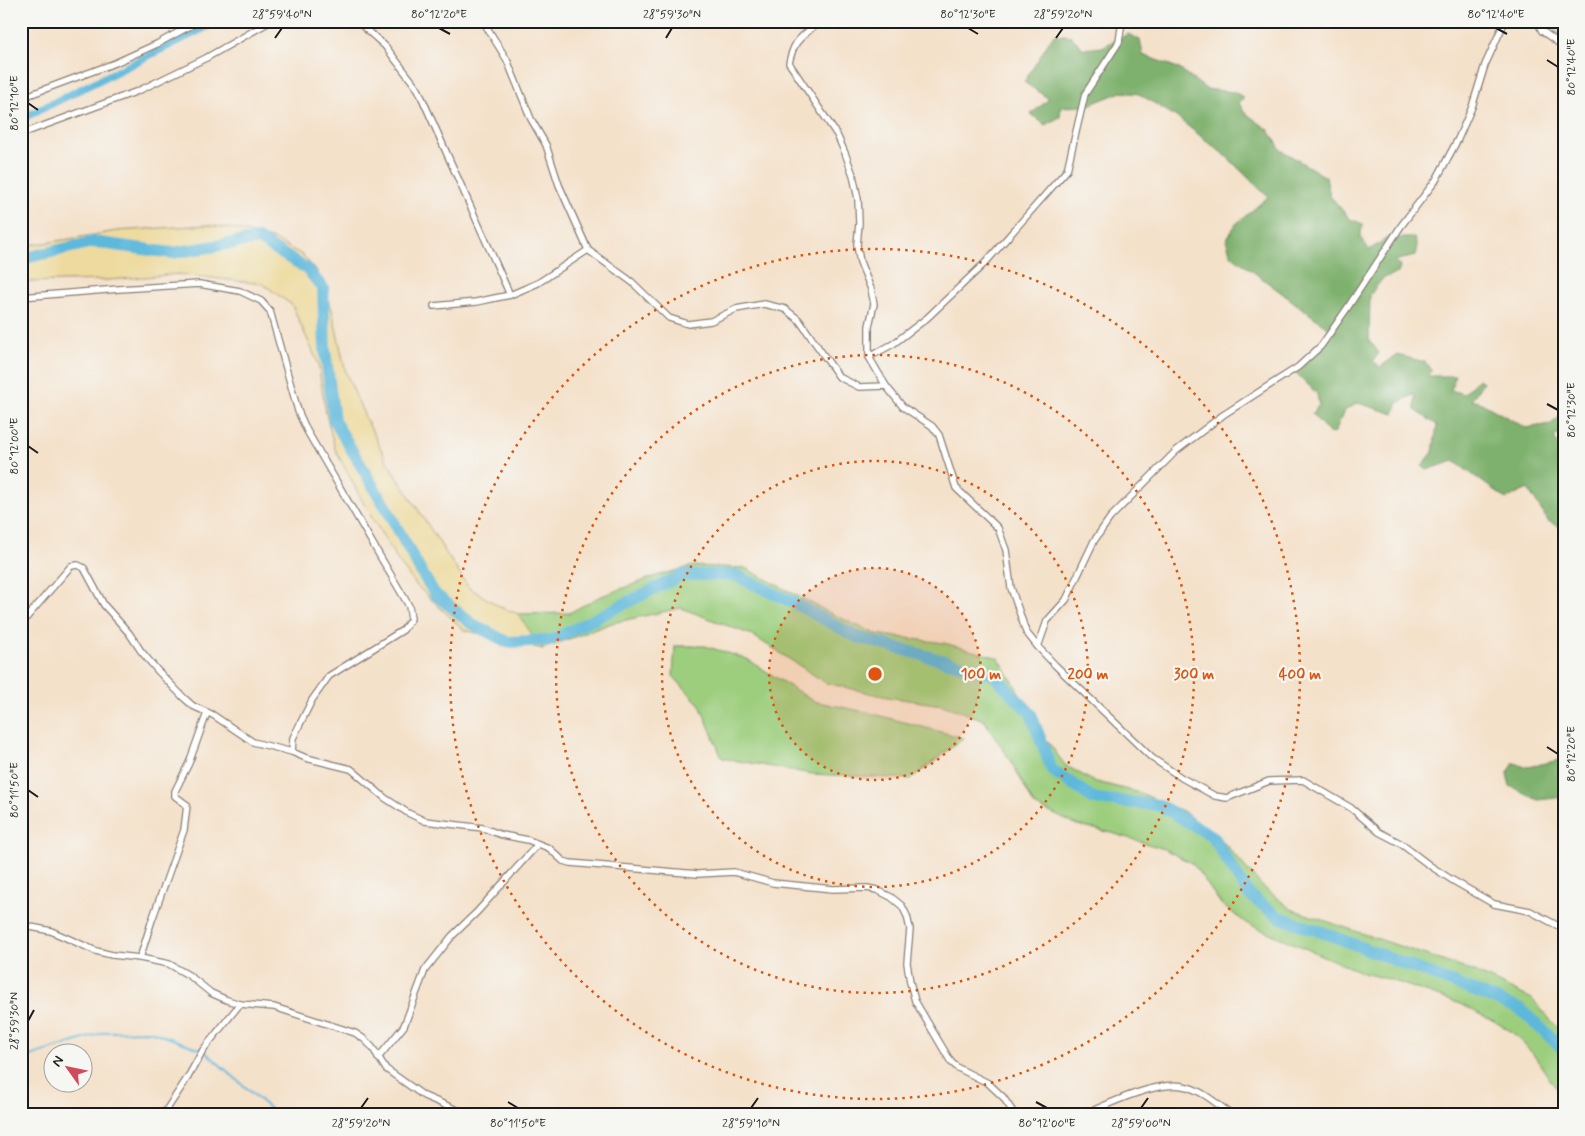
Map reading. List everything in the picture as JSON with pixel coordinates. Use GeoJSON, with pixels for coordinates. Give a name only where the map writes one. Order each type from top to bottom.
{"type":"FeatureCollection","features":[{"type":"Feature","properties":{"kind":"street"},"geometry":{"type":"LineString","coordinates":[[21,98],[115,63],[157,44],[199,21]]}},
{"type":"Feature","properties":{"kind":"street"},"geometry":{"type":"LineString","coordinates":[[21,134],[138,91],[206,58],[271,21]]}},
{"type":"Feature","properties":{"kind":"street"},"geometry":{"type":"LineString","coordinates":[[357,21],[385,46],[418,89],[510,295]]}},
{"type":"Feature","properties":{"kind":"street"},"geometry":{"type":"LineString","coordinates":[[483,21],[507,60],[531,119],[546,145],[559,185],[588,250],[632,282],[669,318],[688,324],[711,321],[736,309],[764,304],[785,309],[799,320],[839,377],[859,387],[886,386]]}},
{"type":"Feature","properties":{"kind":"street"},"geometry":{"type":"LineString","coordinates":[[819,21],[799,38],[792,51],[789,63],[837,135],[853,175],[858,198],[859,223],[857,245],[860,262],[871,289],[874,304],[869,326],[869,357],[886,386],[903,407],[936,430],[956,488],[998,528],[1006,550],[1011,588],[1019,612],[1026,632],[1038,647],[1152,758],[1198,787],[1215,796],[1227,798],[1269,782],[1303,780],[1351,808],[1379,832],[1400,843],[1429,866],[1494,904],[1530,911],[1564,929]]}},
{"type":"Feature","properties":{"kind":"street"},"geometry":{"type":"LineString","coordinates":[[869,357],[893,344],[927,318],[986,262],[1067,170],[1085,94],[1119,42],[1122,21]]}},
{"type":"Feature","properties":{"kind":"street"},"geometry":{"type":"LineString","coordinates":[[1038,647],[1047,621],[1066,600],[1094,541],[1110,518],[1176,451],[1222,415],[1298,366],[1321,346],[1401,226],[1436,180],[1458,139],[1472,107],[1485,65],[1505,21]]}},
{"type":"Feature","properties":{"kind":"street"},"geometry":{"type":"LineString","coordinates":[[1536,21],[1542,31],[1564,47]]}},
{"type":"Feature","properties":{"kind":"street"},"geometry":{"type":"LineString","coordinates":[[434,306],[476,302],[510,295],[538,283],[588,250]]}},
{"type":"Feature","properties":{"kind":"street"},"geometry":{"type":"LineString","coordinates":[[21,297],[199,284],[240,291],[261,301],[270,311],[298,411],[409,606],[411,614],[411,619],[403,630],[329,676],[312,700],[293,738],[292,752]]}},
{"type":"Feature","properties":{"kind":"street"},"geometry":{"type":"LineString","coordinates":[[21,624],[71,566],[78,565],[84,568],[104,605],[129,633],[141,651],[193,706],[208,713],[253,742],[351,769],[385,798],[408,814],[425,821],[483,828],[502,835],[528,840],[550,848],[563,860],[570,863],[698,874],[734,872],[773,882],[834,889],[867,888],[877,890],[891,897],[902,906],[907,916],[910,929],[908,963],[910,982],[915,1000],[951,1062],[958,1068],[988,1083],[1003,1097],[1015,1115]]}},
{"type":"Feature","properties":{"kind":"street"},"geometry":{"type":"LineString","coordinates":[[140,958],[184,830],[187,805],[175,796],[176,791],[208,713]]}},
{"type":"Feature","properties":{"kind":"street"},"geometry":{"type":"LineString","coordinates":[[378,1058],[404,1026],[425,970],[452,936],[477,912],[538,844]]}},
{"type":"Feature","properties":{"kind":"street"},"geometry":{"type":"LineString","coordinates":[[21,925],[51,931],[96,951],[169,964],[180,969],[211,993],[240,1004],[274,1007],[355,1033],[372,1047],[386,1069],[424,1096],[469,1115]]}},
{"type":"Feature","properties":{"kind":"street"},"geometry":{"type":"LineString","coordinates":[[164,1115],[188,1078],[203,1050],[240,1004]]}},
{"type":"Feature","properties":{"kind":"street"},"geometry":{"type":"LineString","coordinates":[[1083,1115],[1147,1090],[1165,1086],[1182,1086],[1197,1091],[1232,1115]]}},
{"type":"Feature","properties":{"kind":"green space"},"geometry":{"type":"Polygon","coordinates":[[[1054,34],[1071,36],[1084,49],[1102,47],[1128,34],[1140,40],[1143,55],[1178,68],[1206,89],[1235,92],[1244,98],[1239,103],[1244,112],[1269,130],[1281,150],[1326,177],[1330,196],[1350,219],[1363,224],[1360,237],[1369,250],[1387,238],[1414,238],[1417,245],[1415,256],[1394,261],[1401,265],[1398,273],[1383,278],[1370,295],[1369,340],[1379,353],[1373,361],[1380,367],[1397,355],[1425,362],[1432,370],[1428,376],[1455,376],[1451,390],[1463,394],[1479,379],[1483,382],[1471,401],[1478,401],[1526,428],[1551,424],[1564,413],[1564,434],[1554,436],[1564,459],[1564,524],[1558,526],[1548,521],[1528,489],[1506,499],[1454,461],[1427,470],[1422,466],[1433,452],[1437,425],[1415,410],[1415,394],[1398,403],[1394,414],[1358,403],[1344,411],[1335,432],[1330,434],[1312,414],[1319,405],[1317,394],[1296,373],[1335,333],[1231,255],[1226,240],[1236,224],[1268,197],[1227,157],[1175,116],[1139,94],[1121,92],[1086,106],[1061,107],[1060,117],[1045,125],[1031,114],[1049,99],[1024,82],[1054,34]]]}},
{"type":"Feature","properties":{"kind":"green space"},"geometry":{"type":"Polygon","coordinates":[[[693,566],[745,568],[830,613],[876,634],[944,643],[999,658],[1046,739],[1065,765],[1093,781],[1140,793],[1183,811],[1224,843],[1262,886],[1291,909],[1475,972],[1532,999],[1564,1035],[1564,1100],[1533,1054],[1512,1032],[1494,1021],[1460,1004],[1391,980],[1363,973],[1246,923],[1221,904],[1193,864],[1164,849],[1112,833],[1077,825],[1034,805],[1012,763],[984,720],[942,705],[887,697],[826,683],[752,635],[681,608],[612,623],[542,649],[518,614],[569,613],[599,597],[656,576],[693,566]]]}},
{"type":"Feature","properties":{"kind":"green space"},"geometry":{"type":"Polygon","coordinates":[[[675,646],[705,646],[747,659],[813,701],[870,713],[964,738],[911,779],[812,774],[722,758],[700,705],[673,676],[675,646]]]}},
{"type":"Feature","properties":{"kind":"green space"},"geometry":{"type":"Polygon","coordinates":[[[1564,759],[1564,797],[1538,800],[1510,786],[1507,774],[1514,763],[1528,767],[1564,759]]]}},
{"type":"Feature","properties":{"kind":"sand"},"geometry":{"type":"Polygon","coordinates":[[[207,225],[235,229],[275,240],[302,255],[317,271],[331,306],[346,373],[388,463],[468,587],[500,607],[518,614],[542,649],[464,630],[418,587],[398,561],[365,506],[335,449],[326,414],[318,363],[292,305],[263,284],[179,274],[109,280],[21,282],[21,245],[39,244],[117,231],[207,225]]]}},
{"type":"Feature","properties":{"kind":"waterway"},"geometry":{"type":"LineString","coordinates":[[21,119],[218,21]]}},
{"type":"Feature","properties":{"kind":"waterway"},"geometry":{"type":"LineString","coordinates":[[1549,21],[1564,41]]}},
{"type":"Feature","properties":{"kind":"waterway"},"geometry":{"type":"LineString","coordinates":[[21,259],[93,242],[172,253],[258,239],[307,269],[323,288],[325,349],[334,420],[435,594],[471,623],[507,642],[552,640],[682,575],[735,575],[794,603],[857,637],[993,674],[1031,714],[1052,770],[1094,799],[1159,805],[1212,836],[1249,895],[1279,917],[1333,936],[1520,1009],[1564,1050]]}},
{"type":"Feature","properties":{"kind":"waterway"},"geometry":{"type":"LineString","coordinates":[[21,1059],[106,1032],[150,1031],[203,1050],[277,1115]]}}]}
